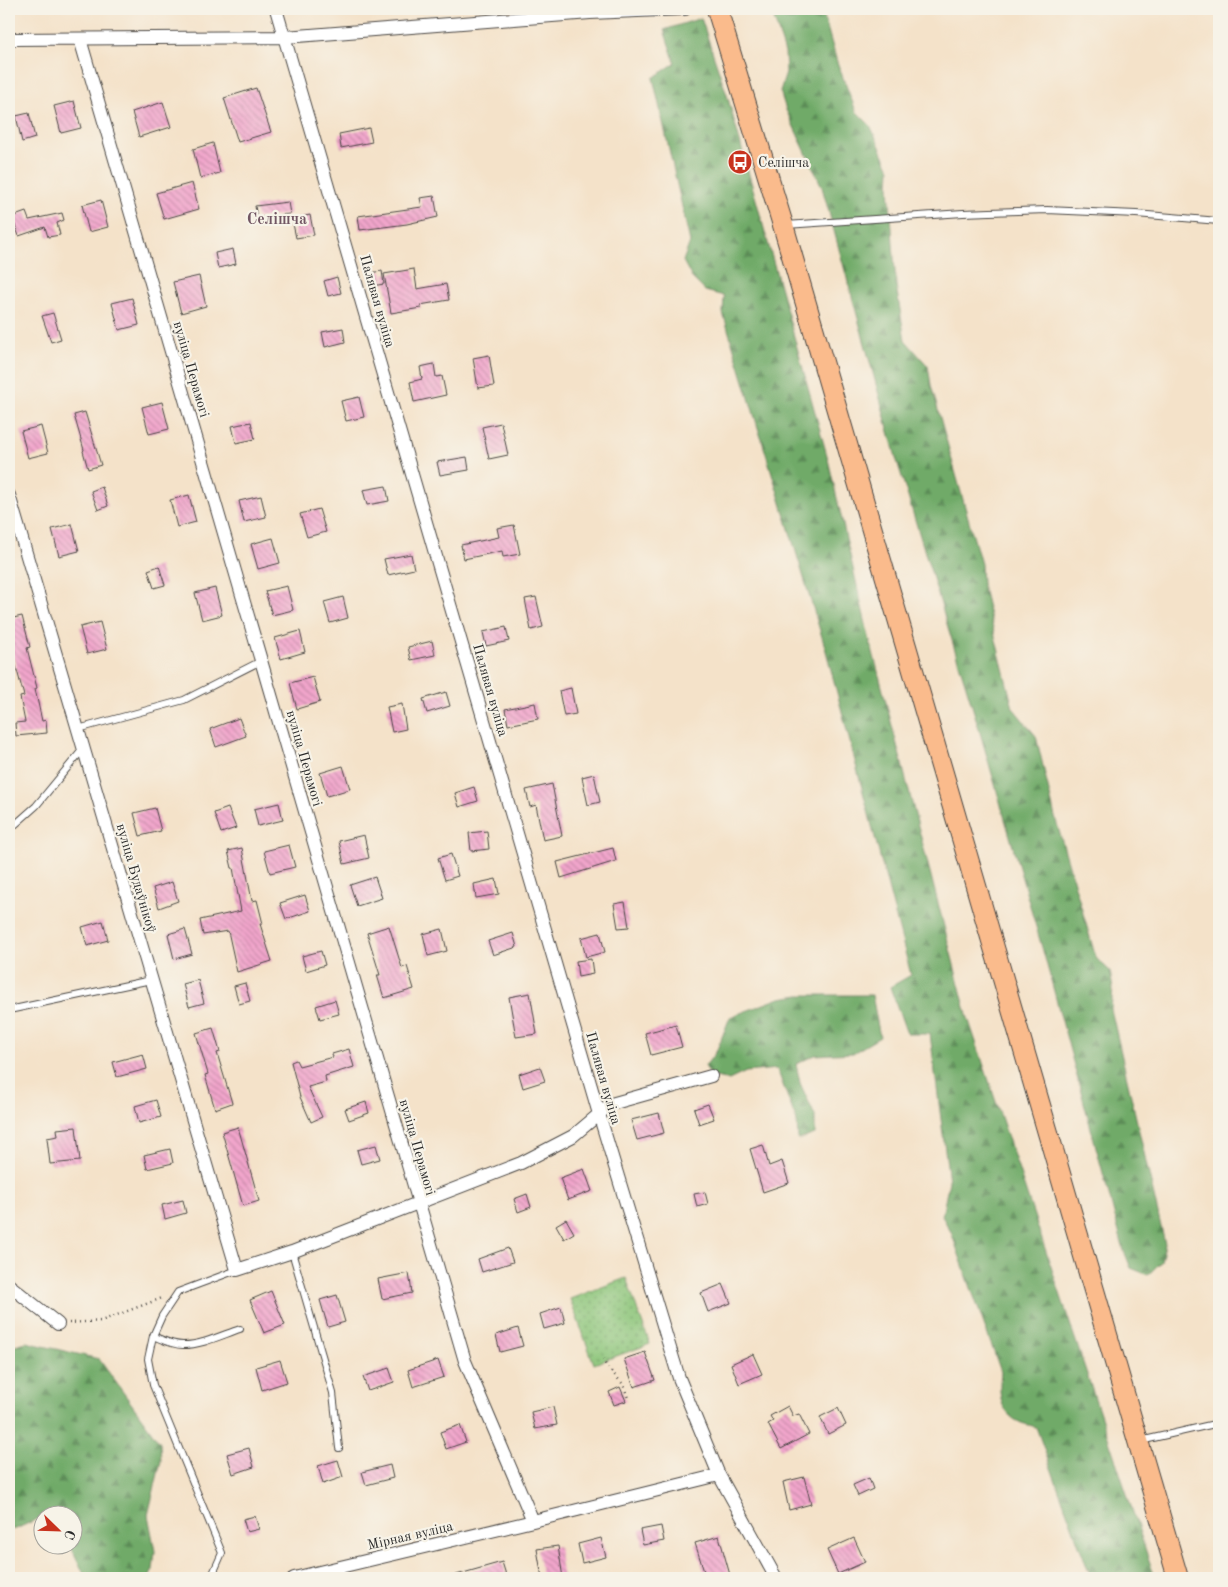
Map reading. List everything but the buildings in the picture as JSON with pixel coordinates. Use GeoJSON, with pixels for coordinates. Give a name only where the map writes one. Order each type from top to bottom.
{"type":"FeatureCollection","features":[{"type":"Feature","properties":{"kind":"main road"},"geometry":{"type":"LineString","coordinates":[[717,9],[1178,1578]]}},
{"type":"Feature","properties":{"kind":"street","name":"Палявая вуліца"},"geometry":{"type":"LineString","coordinates":[[276,9],[599,1114],[679,1378],[719,1475],[776,1578]]}},
{"type":"Feature","properties":{"kind":"street"},"geometry":{"type":"LineString","coordinates":[[9,39],[285,37],[590,13],[685,9]]}},
{"type":"Feature","properties":{"kind":"street","name":"вуліца Перамогі"},"geometry":{"type":"LineString","coordinates":[[80,39],[465,1361],[534,1521]]}},
{"type":"Feature","properties":{"kind":"street","name":"вуліца Будаўнікоў"},"geometry":{"type":"LineString","coordinates":[[9,495],[237,1270]]}},
{"type":"Feature","properties":{"kind":"street"},"geometry":{"type":"LineString","coordinates":[[237,1270],[292,1252],[521,1163],[573,1136],[611,1104],[711,1076]]}},
{"type":"Feature","properties":{"kind":"street"},"geometry":{"type":"LineString","coordinates":[[9,1285],[58,1324]]}},
{"type":"Feature","properties":{"kind":"street","name":"Мірная вуліца"},"geometry":{"type":"LineString","coordinates":[[294,1578],[719,1475]]}},
{"type":"Feature","properties":{"kind":"lane"},"geometry":{"type":"LineString","coordinates":[[782,225],[963,213],[1048,210],[1136,214],[1219,221]]}},
{"type":"Feature","properties":{"kind":"lane"},"geometry":{"type":"LineString","coordinates":[[78,729],[184,700],[261,661]]}},
{"type":"Feature","properties":{"kind":"lane"},"geometry":{"type":"LineString","coordinates":[[9,830],[36,806],[83,749]]}},
{"type":"Feature","properties":{"kind":"lane"},"geometry":{"type":"LineString","coordinates":[[9,1010],[152,980]]}},
{"type":"Feature","properties":{"kind":"lane"},"geometry":{"type":"LineString","coordinates":[[292,1252],[333,1393],[339,1448]]}},
{"type":"Feature","properties":{"kind":"lane"},"geometry":{"type":"LineString","coordinates":[[211,1578],[222,1553],[153,1385],[148,1359],[153,1336],[162,1316],[178,1292],[237,1270]]}},
{"type":"Feature","properties":{"kind":"lane"},"geometry":{"type":"LineString","coordinates":[[153,1336],[169,1343],[182,1345],[196,1344],[240,1329]]}},
{"type":"Feature","properties":{"kind":"lane"},"geometry":{"type":"LineString","coordinates":[[1139,1442],[1219,1423]]}},
{"type":"Feature","properties":{"kind":"path"},"geometry":{"type":"LineString","coordinates":[[58,1324],[100,1321],[178,1292]]}},
{"type":"Feature","properties":{"kind":"path"},"geometry":{"type":"LineString","coordinates":[[603,1358],[606,1366],[623,1384],[628,1398]]}},
{"type":"Feature","properties":{"kind":"green space"},"geometry":{"type":"Polygon","coordinates":[[[771,9],[822,9],[837,62],[856,111],[870,125],[890,169],[889,187],[896,285],[905,340],[928,366],[931,385],[981,564],[982,584],[1013,708],[1036,736],[1055,817],[1096,958],[1110,971],[1113,989],[1111,1009],[1165,1244],[1161,1262],[1148,1275],[1131,1268],[1124,1251],[1045,958],[977,722],[897,461],[822,187],[786,110],[780,91],[786,73],[785,53],[771,9]]]}},
{"type":"Feature","properties":{"kind":"green space"},"geometry":{"type":"Polygon","coordinates":[[[701,18],[727,95],[828,459],[867,629],[967,1015],[1155,1578],[1091,1578],[1036,1427],[1017,1421],[1011,1417],[1003,1406],[1000,1393],[1001,1372],[951,1232],[942,1216],[949,1181],[930,1034],[907,1034],[890,987],[911,975],[825,647],[723,313],[724,296],[705,291],[692,278],[683,261],[690,242],[653,78],[675,63],[664,30],[701,18]]]}},
{"type":"Feature","properties":{"kind":"green space"},"geometry":{"type":"Polygon","coordinates":[[[800,995],[872,995],[880,1037],[853,1053],[815,1055],[796,1064],[800,1083],[815,1116],[815,1134],[798,1140],[797,1122],[777,1069],[746,1072],[729,1080],[711,1076],[705,1066],[716,1052],[730,1017],[780,998],[800,995]]]}},
{"type":"Feature","properties":{"kind":"green space"},"geometry":{"type":"Polygon","coordinates":[[[626,1278],[650,1344],[594,1364],[570,1299],[626,1278]]]}},
{"type":"Feature","properties":{"kind":"green space"},"geometry":{"type":"Polygon","coordinates":[[[26,1342],[99,1359],[160,1443],[161,1461],[148,1515],[155,1551],[153,1570],[149,1578],[86,1578],[74,1554],[82,1554],[82,1504],[32,1504],[32,1522],[9,1530],[9,1347],[26,1342]]]}},
{"type":"Feature","properties":{"kind":"place","name":"Селішча"},"geometry":{"type":"Point","coordinates":[740,162]}},
{"type":"Feature","properties":{"kind":"district","name":"Селішча"},"geometry":{"type":"Point","coordinates":[277,218]}}]}
